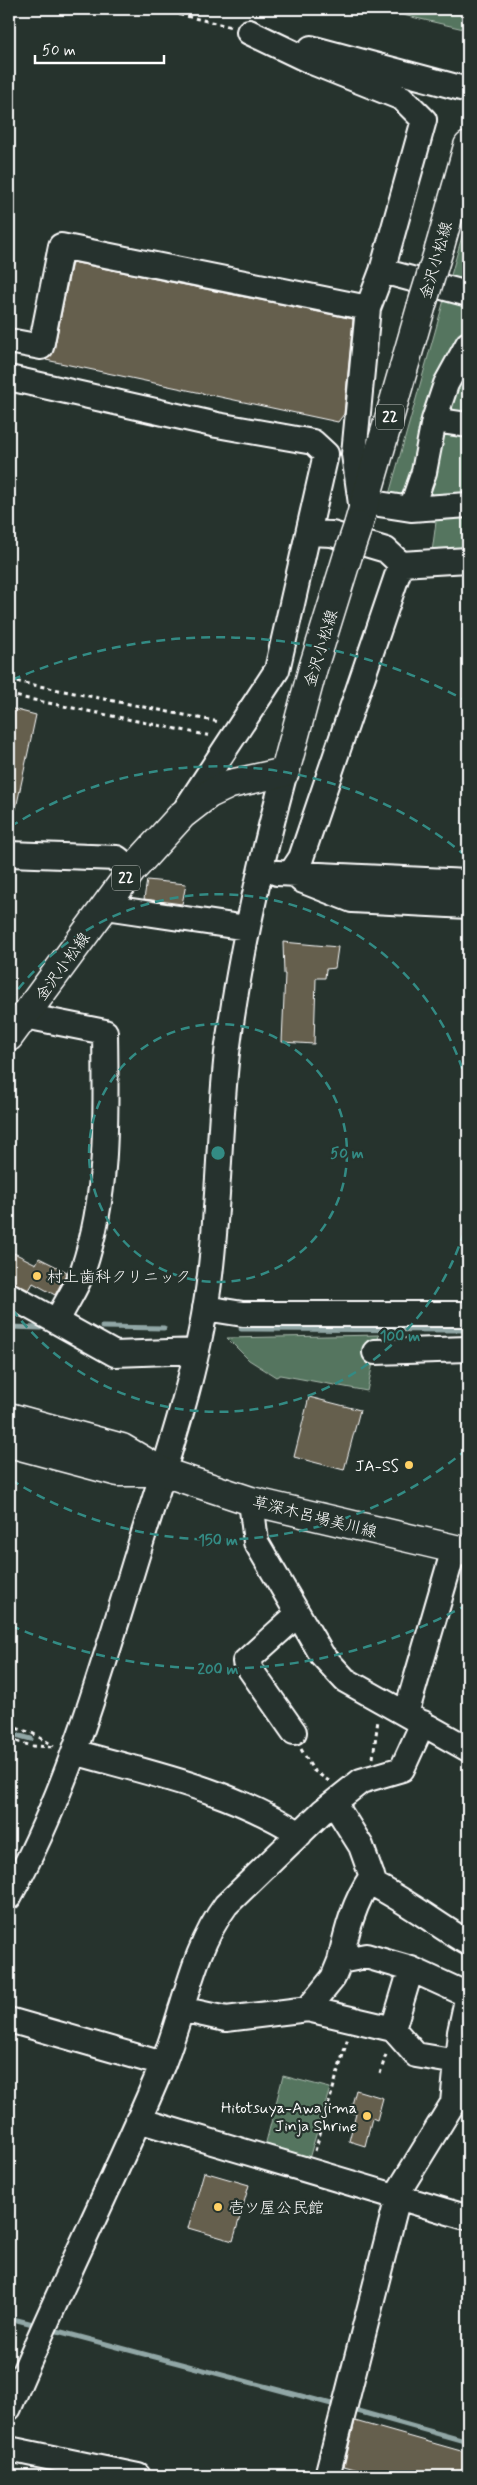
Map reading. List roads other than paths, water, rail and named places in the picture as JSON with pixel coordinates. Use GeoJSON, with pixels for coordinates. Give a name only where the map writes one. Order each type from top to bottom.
{"type":"FeatureCollection","features":[{"type":"Feature","properties":{"kind":"main road","name":"金沢小松線"},"geometry":{"type":"LineString","coordinates":[[17,1027],[132,870],[182,815],[209,794],[230,784],[285,772],[313,668],[362,513],[468,146]]}},
{"type":"Feature","properties":{"kind":"main road","name":"草深木呂場美川線"},"geometry":{"type":"LineString","coordinates":[[9,1416],[122,1448],[163,1472],[251,1501],[461,1551]]}},
{"type":"Feature","properties":{"kind":"main road","name":"草深木呂場美川線"},"geometry":{"type":"LineString","coordinates":[[9,1443],[118,1472],[163,1472]]}},
{"type":"Feature","properties":{"kind":"street"},"geometry":{"type":"LineString","coordinates":[[468,90],[249,32],[312,62],[402,98],[424,120],[382,271],[368,308],[354,454],[362,513],[468,505]]}},
{"type":"Feature","properties":{"kind":"street"},"geometry":{"type":"LineString","coordinates":[[9,341],[40,347],[61,246],[368,308]]}},
{"type":"Feature","properties":{"kind":"street"},"geometry":{"type":"LineString","coordinates":[[382,271],[468,294]]}},
{"type":"Feature","properties":{"kind":"street"},"geometry":{"type":"LineString","coordinates":[[411,509],[424,472],[434,420],[446,384],[468,344]]}},
{"type":"Feature","properties":{"kind":"street"},"geometry":{"type":"LineString","coordinates":[[9,378],[217,425],[313,442],[326,454],[277,670],[182,815]]}},
{"type":"Feature","properties":{"kind":"street"},"geometry":{"type":"LineString","coordinates":[[434,420],[468,424]]}},
{"type":"Feature","properties":{"kind":"street"},"geometry":{"type":"LineString","coordinates":[[309,533],[332,534],[386,550],[401,564],[468,560]]}},
{"type":"Feature","properties":{"kind":"street"},"geometry":{"type":"LineString","coordinates":[[287,873],[301,858],[401,564]]}},
{"type":"Feature","properties":{"kind":"street"},"geometry":{"type":"LineString","coordinates":[[9,1897],[45,1828],[64,1749],[114,1632],[163,1472],[196,1351],[210,1274],[227,1054],[258,871],[285,772]]}},
{"type":"Feature","properties":{"kind":"street"},"geometry":{"type":"LineString","coordinates":[[9,854],[117,858],[132,870]]}},
{"type":"Feature","properties":{"kind":"street"},"geometry":{"type":"LineString","coordinates":[[258,871],[468,882]]}},
{"type":"Feature","properties":{"kind":"street"},"geometry":{"type":"LineString","coordinates":[[287,873],[352,900],[468,906]]}},
{"type":"Feature","properties":{"kind":"street"},"geometry":{"type":"LineString","coordinates":[[105,907],[247,928]]}},
{"type":"Feature","properties":{"kind":"street"},"geometry":{"type":"LineString","coordinates":[[17,1027],[105,1032],[106,1138],[100,1206],[83,1271],[57,1321]]}},
{"type":"Feature","properties":{"kind":"street"},"geometry":{"type":"LineString","coordinates":[[9,1295],[115,1354],[196,1351]]}},
{"type":"Feature","properties":{"kind":"street"},"geometry":{"type":"LineString","coordinates":[[205,1308],[243,1314],[468,1314]]}},
{"type":"Feature","properties":{"kind":"street"},"geometry":{"type":"LineString","coordinates":[[375,1352],[468,1349]]}},
{"type":"Feature","properties":{"kind":"street"},"geometry":{"type":"LineString","coordinates":[[251,1501],[256,1542],[322,1655],[345,1680],[468,1749]]}},
{"type":"Feature","properties":{"kind":"street"},"geometry":{"type":"LineString","coordinates":[[9,2408],[37,2339],[163,2064],[196,1962],[214,1921],[226,1905],[322,1812],[360,1781],[402,1769],[461,1551]]}},
{"type":"Feature","properties":{"kind":"street"},"geometry":{"type":"LineString","coordinates":[[294,1732],[245,1662],[298,1614]]}},
{"type":"Feature","properties":{"kind":"street"},"geometry":{"type":"LineString","coordinates":[[64,1749],[196,1785],[226,1796],[279,1821],[300,1834]]}},
{"type":"Feature","properties":{"kind":"street"},"geometry":{"type":"LineString","coordinates":[[340,1799],[361,1846],[375,1885],[412,1905],[432,1922],[468,1943]]}},
{"type":"Feature","properties":{"kind":"street"},"geometry":{"type":"LineString","coordinates":[[308,2009],[333,1978],[340,1961],[347,1929],[360,1894],[372,1876]]}},
{"type":"Feature","properties":{"kind":"street"},"geometry":{"type":"LineString","coordinates":[[327,2476],[398,2197],[411,2168],[453,2103],[468,1995],[411,1969],[366,1956],[340,1961]]}},
{"type":"Feature","properties":{"kind":"street"},"geometry":{"type":"LineString","coordinates":[[394,2029],[411,1969]]}},
{"type":"Feature","properties":{"kind":"street"},"geometry":{"type":"LineString","coordinates":[[181,2009],[226,2018],[308,2009],[394,2029],[416,2055],[461,2054]]}},
{"type":"Feature","properties":{"kind":"street"},"geometry":{"type":"LineString","coordinates":[[9,2020],[163,2064]]}},
{"type":"Feature","properties":{"kind":"street"},"geometry":{"type":"LineString","coordinates":[[138,2120],[462,2216],[468,2214]]}},
{"type":"Feature","properties":{"kind":"street"},"geometry":{"type":"LineString","coordinates":[[9,2449],[67,2468],[138,2476]]}},
{"type":"Feature","properties":{"kind":"waterway"},"geometry":{"type":"LineString","coordinates":[[9,1327],[41,1328]]}},
{"type":"Feature","properties":{"kind":"waterway"},"geometry":{"type":"LineString","coordinates":[[102,1327],[164,1328]]}},
{"type":"Feature","properties":{"kind":"waterway"},"geometry":{"type":"LineString","coordinates":[[241,1329],[468,1330]]}},
{"type":"Feature","properties":{"kind":"waterway"},"geometry":{"type":"LineString","coordinates":[[9,1733],[31,1739]]}},
{"type":"Feature","properties":{"kind":"waterway"},"geometry":{"type":"LineString","coordinates":[[9,2318],[37,2325]]}},
{"type":"Feature","properties":{"kind":"waterway"},"geometry":{"type":"LineString","coordinates":[[50,2329],[339,2406]]}},
{"type":"Feature","properties":{"kind":"waterway"},"geometry":{"type":"LineString","coordinates":[[354,2410],[468,2442]]}},
{"type":"Feature","properties":{"kind":"place","name":"村上歯科クリニック"},"geometry":{"type":"Point","coordinates":[37,1276]}},
{"type":"Feature","properties":{"kind":"place","name":"JA-SS"},"geometry":{"type":"Point","coordinates":[409,1465]}},
{"type":"Feature","properties":{"kind":"place","name":"Hitotsuya-Awajima Jinja Shrine"},"geometry":{"type":"Point","coordinates":[367,2116]}},
{"type":"Feature","properties":{"kind":"place","name":"壱ツ屋公民館"},"geometry":{"type":"Point","coordinates":[218,2207]}}]}
